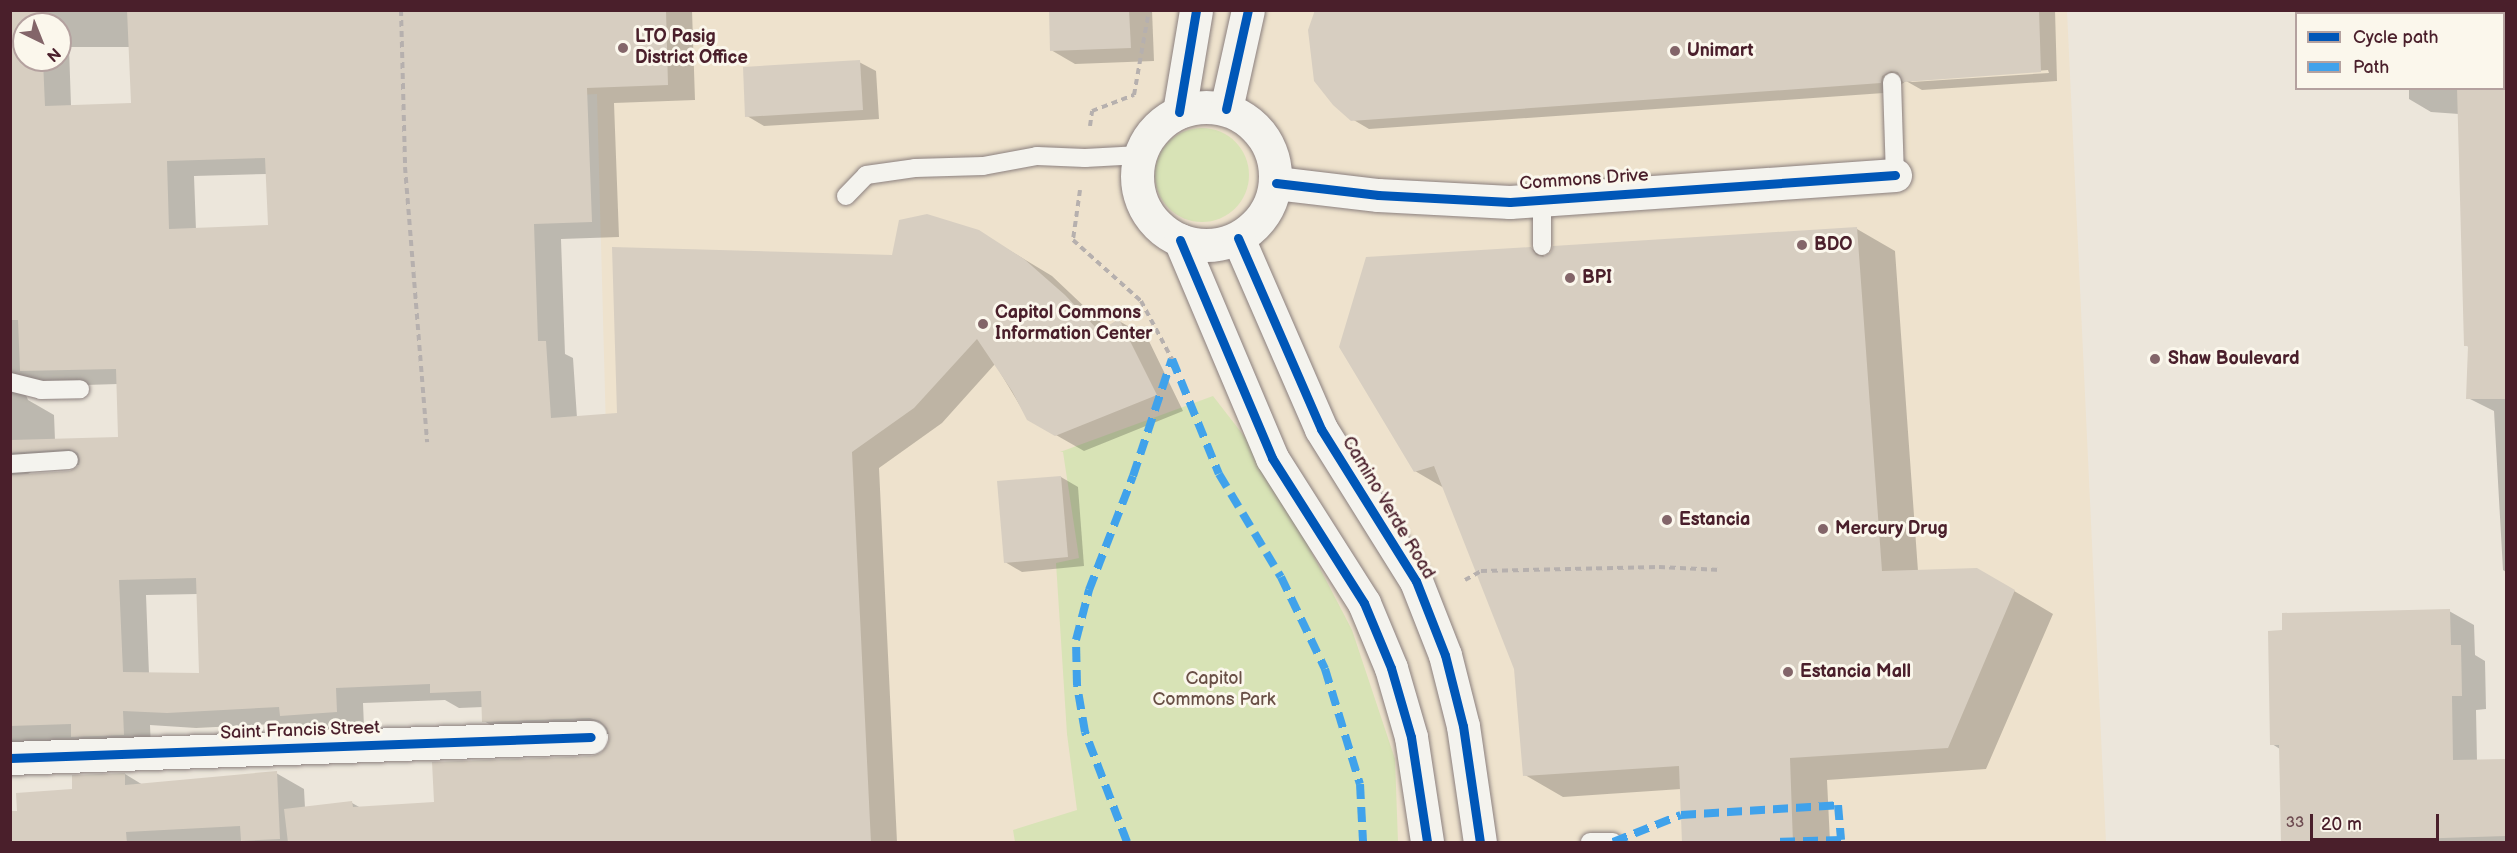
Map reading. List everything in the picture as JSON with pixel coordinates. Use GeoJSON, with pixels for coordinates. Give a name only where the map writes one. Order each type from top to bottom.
{"type":"FeatureCollection","features":[{"type":"Feature","properties":{"kind":"street"},"geometry":{"type":"LineString","coordinates":[[1179,112],[1196,10]]}},
{"type":"Feature","properties":{"kind":"street"},"geometry":{"type":"LineString","coordinates":[[1226,109],[1248,10]]}},
{"type":"Feature","properties":{"kind":"street"},"geometry":{"type":"LineString","coordinates":[[1210,106],[1226,109],[1248,119],[1265,137],[1274,159],[1276,183],[1272,200],[1264,216],[1252,228],[1238,238],[1218,244],[1198,245],[1180,240],[1162,230],[1148,214],[1139,196],[1136,176],[1140,155],[1148,137],[1162,122],[1179,112],[1210,106]]}},
{"type":"Feature","properties":{"kind":"street","name":"Commons Drive"},"geometry":{"type":"LineString","coordinates":[[1276,183],[1390,195],[1510,202],[1895,175]]}},
{"type":"Feature","properties":{"kind":"street","name":"Camino Verde Road"},"geometry":{"type":"LineString","coordinates":[[1238,238],[1322,429],[1416,581],[1445,655],[1463,726],[1480,843]]}},
{"type":"Feature","properties":{"kind":"street"},"geometry":{"type":"LineString","coordinates":[[1180,240],[1272,458],[1365,603],[1391,669],[1411,737],[1427,843]]}},
{"type":"Feature","properties":{"kind":"street","name":"Saint Francis Street"},"geometry":{"type":"LineString","coordinates":[[10,758],[591,737]]}},
{"type":"Feature","properties":{"kind":"lane"},"geometry":{"type":"LineString","coordinates":[[1892,82],[1895,175]]}},
{"type":"Feature","properties":{"kind":"lane"},"geometry":{"type":"LineString","coordinates":[[846,196],[866,175],[915,168],[983,166],[1037,156],[1085,158],[1140,155]]}},
{"type":"Feature","properties":{"kind":"lane"},"geometry":{"type":"LineString","coordinates":[[1542,200],[1542,246]]}},
{"type":"Feature","properties":{"kind":"lane"},"geometry":{"type":"LineString","coordinates":[[10,382],[41,390],[80,389]]}},
{"type":"Feature","properties":{"kind":"lane"},"geometry":{"type":"LineString","coordinates":[[10,464],[69,460]]}},
{"type":"Feature","properties":{"kind":"lane"},"geometry":{"type":"LineString","coordinates":[[1590,843],[1613,842]]}},
{"type":"Feature","properties":{"kind":"path"},"geometry":{"type":"LineString","coordinates":[[401,10],[405,167],[427,442]]}},
{"type":"Feature","properties":{"kind":"path"},"geometry":{"type":"LineString","coordinates":[[1465,580],[1481,571],[1659,567],[1721,570]]}},
{"type":"Feature","properties":{"kind":"shaded area"},"geometry":{"type":"Polygon","coordinates":[[[574,11],[2067,11],[2106,842],[617,842],[597,94],[578,95],[574,11]]]}},
{"type":"Feature","properties":{"kind":"green space"},"geometry":{"type":"Polygon","coordinates":[[[1202,128],[1220,132],[1235,142],[1245,157],[1249,175],[1245,193],[1235,208],[1220,218],[1202,222],[1184,218],[1169,208],[1159,193],[1155,175],[1159,157],[1169,142],[1184,132],[1202,128]]]}},
{"type":"Feature","properties":{"kind":"green space","name":"Capitol Commons Park"},"geometry":{"type":"Polygon","coordinates":[[[1213,396],[1265,463],[1352,630],[1395,759],[1398,842],[1015,842],[1013,830],[1077,810],[1067,734],[1056,563],[1079,558],[1063,452],[1060,452],[1213,396]]]}},
{"type":"Feature","properties":{"kind":"building"},"geometry":{"type":"Polygon","coordinates":[[[10,10],[42,10],[42,12],[12,12],[12,72],[44,72],[45,106],[131,103],[127,10],[666,10],[668,85],[587,88],[592,222],[534,224],[538,341],[546,341],[551,418],[617,413],[612,247],[892,255],[899,220],[927,214],[979,230],[1024,259],[1065,295],[1099,331],[1119,319],[1157,395],[1055,436],[1027,420],[1012,391],[977,339],[914,408],[852,452],[871,843],[288,843],[284,809],[352,801],[353,807],[434,802],[432,762],[592,756],[601,753],[607,746],[610,737],[607,728],[600,721],[590,718],[482,722],[481,691],[430,693],[430,684],[336,688],[337,712],[280,716],[279,707],[167,713],[123,711],[124,735],[71,737],[71,724],[10,726],[10,475],[70,471],[79,465],[80,460],[78,453],[69,449],[10,453],[10,440],[118,437],[116,369],[20,371],[18,320],[10,320],[10,10]],[[265,158],[167,161],[169,229],[268,225],[265,158]],[[196,578],[119,580],[123,672],[199,673],[196,578]]]}},
{"type":"Feature","properties":{"kind":"building"},"geometry":{"type":"Polygon","coordinates":[[[1049,10],[1129,10],[1131,48],[1050,51],[1049,10]]]}},
{"type":"Feature","properties":{"kind":"building","name":"Unimart"},"geometry":{"type":"Polygon","coordinates":[[[1315,10],[2039,10],[2041,72],[1903,82],[1898,72],[1891,71],[1882,76],[1881,83],[1351,121],[1333,105],[1314,81],[1308,30],[1315,10]]]}},
{"type":"Feature","properties":{"kind":"building"},"geometry":{"type":"Polygon","coordinates":[[[860,60],[863,110],[745,117],[743,67],[860,60]]]}},
{"type":"Feature","properties":{"kind":"building"},"geometry":{"type":"Polygon","coordinates":[[[2506,88],[2506,399],[2466,399],[2468,346],[2464,346],[2457,90],[2505,90],[2506,88]]]}},
{"type":"Feature","properties":{"kind":"building","name":"Estancia"},"geometry":{"type":"Polygon","coordinates":[[[1857,227],[1882,571],[1977,568],[2015,590],[1948,748],[1790,758],[1793,843],[1682,843],[1679,766],[1523,776],[1514,669],[1434,466],[1414,472],[1339,347],[1366,257],[1531,247],[1536,255],[1543,257],[1551,252],[1553,246],[1857,227]]]}},
{"type":"Feature","properties":{"kind":"building"},"geometry":{"type":"Polygon","coordinates":[[[1061,476],[1068,557],[1004,563],[997,481],[1061,476]]]}},
{"type":"Feature","properties":{"kind":"building"},"geometry":{"type":"Polygon","coordinates":[[[2450,609],[2451,645],[2461,645],[2462,696],[2452,696],[2453,760],[2506,759],[2506,836],[2412,839],[2412,843],[2281,843],[2279,745],[2270,745],[2268,631],[2282,630],[2282,613],[2450,609]]]}},
{"type":"Feature","properties":{"kind":"building"},"geometry":{"type":"Polygon","coordinates":[[[277,771],[280,839],[241,841],[240,826],[126,832],[127,843],[10,843],[10,811],[17,811],[16,793],[72,789],[72,775],[125,773],[125,785],[277,771]]]}},
{"type":"Feature","properties":{"kind":"marked path"},"geometry":{"type":"LineString","coordinates":[[1172,359],[1219,474],[1281,577],[1325,669],[1360,784],[1363,842]]}},
{"type":"Feature","properties":{"kind":"marked path"},"geometry":{"type":"LineString","coordinates":[[1127,842],[1085,732],[1077,685],[1076,640],[1089,590],[1133,476],[1172,359]]}},
{"type":"Feature","properties":{"kind":"marked path"},"geometry":{"type":"LineString","coordinates":[[1613,842],[1681,815],[1838,805],[1841,840],[1774,842]]}},
{"type":"Feature","properties":{"kind":"cycle path"},"geometry":{"type":"LineString","coordinates":[[1179,112],[1196,10]]}},
{"type":"Feature","properties":{"kind":"cycle path"},"geometry":{"type":"LineString","coordinates":[[1226,109],[1248,10]]}},
{"type":"Feature","properties":{"kind":"cycle path"},"geometry":{"type":"LineString","coordinates":[[1276,183],[1378,195],[1510,202],[1895,175]]}},
{"type":"Feature","properties":{"kind":"cycle path"},"geometry":{"type":"LineString","coordinates":[[1238,238],[1321,429],[1416,581],[1445,655],[1463,726],[1480,842]]}},
{"type":"Feature","properties":{"kind":"cycle path"},"geometry":{"type":"LineString","coordinates":[[1180,240],[1272,458],[1364,603],[1391,668],[1411,737],[1427,842]]}},
{"type":"Feature","properties":{"kind":"cycle path"},"geometry":{"type":"LineString","coordinates":[[10,758],[591,737]]}},
{"type":"Feature","properties":{"kind":"place","name":"LTO Pasig District Office"},"geometry":{"type":"Point","coordinates":[623,48]}},
{"type":"Feature","properties":{"kind":"place","name":"Unimart"},"geometry":{"type":"Point","coordinates":[1675,51]}},
{"type":"Feature","properties":{"kind":"place","name":"BDO"},"geometry":{"type":"Point","coordinates":[1802,245]}},
{"type":"Feature","properties":{"kind":"place","name":"BPI"},"geometry":{"type":"Point","coordinates":[1570,278]}},
{"type":"Feature","properties":{"kind":"place","name":"Capitol Commons Information Center"},"geometry":{"type":"Point","coordinates":[983,324]}},
{"type":"Feature","properties":{"kind":"place","name":"Shaw Boulevard"},"geometry":{"type":"Point","coordinates":[2155,359]}},
{"type":"Feature","properties":{"kind":"place","name":"Estancia"},"geometry":{"type":"Point","coordinates":[1667,520]}},
{"type":"Feature","properties":{"kind":"place","name":"Mercury Drug"},"geometry":{"type":"Point","coordinates":[1823,529]}},
{"type":"Feature","properties":{"kind":"place","name":"Estancia Mall"},"geometry":{"type":"Point","coordinates":[1788,672]}}]}
